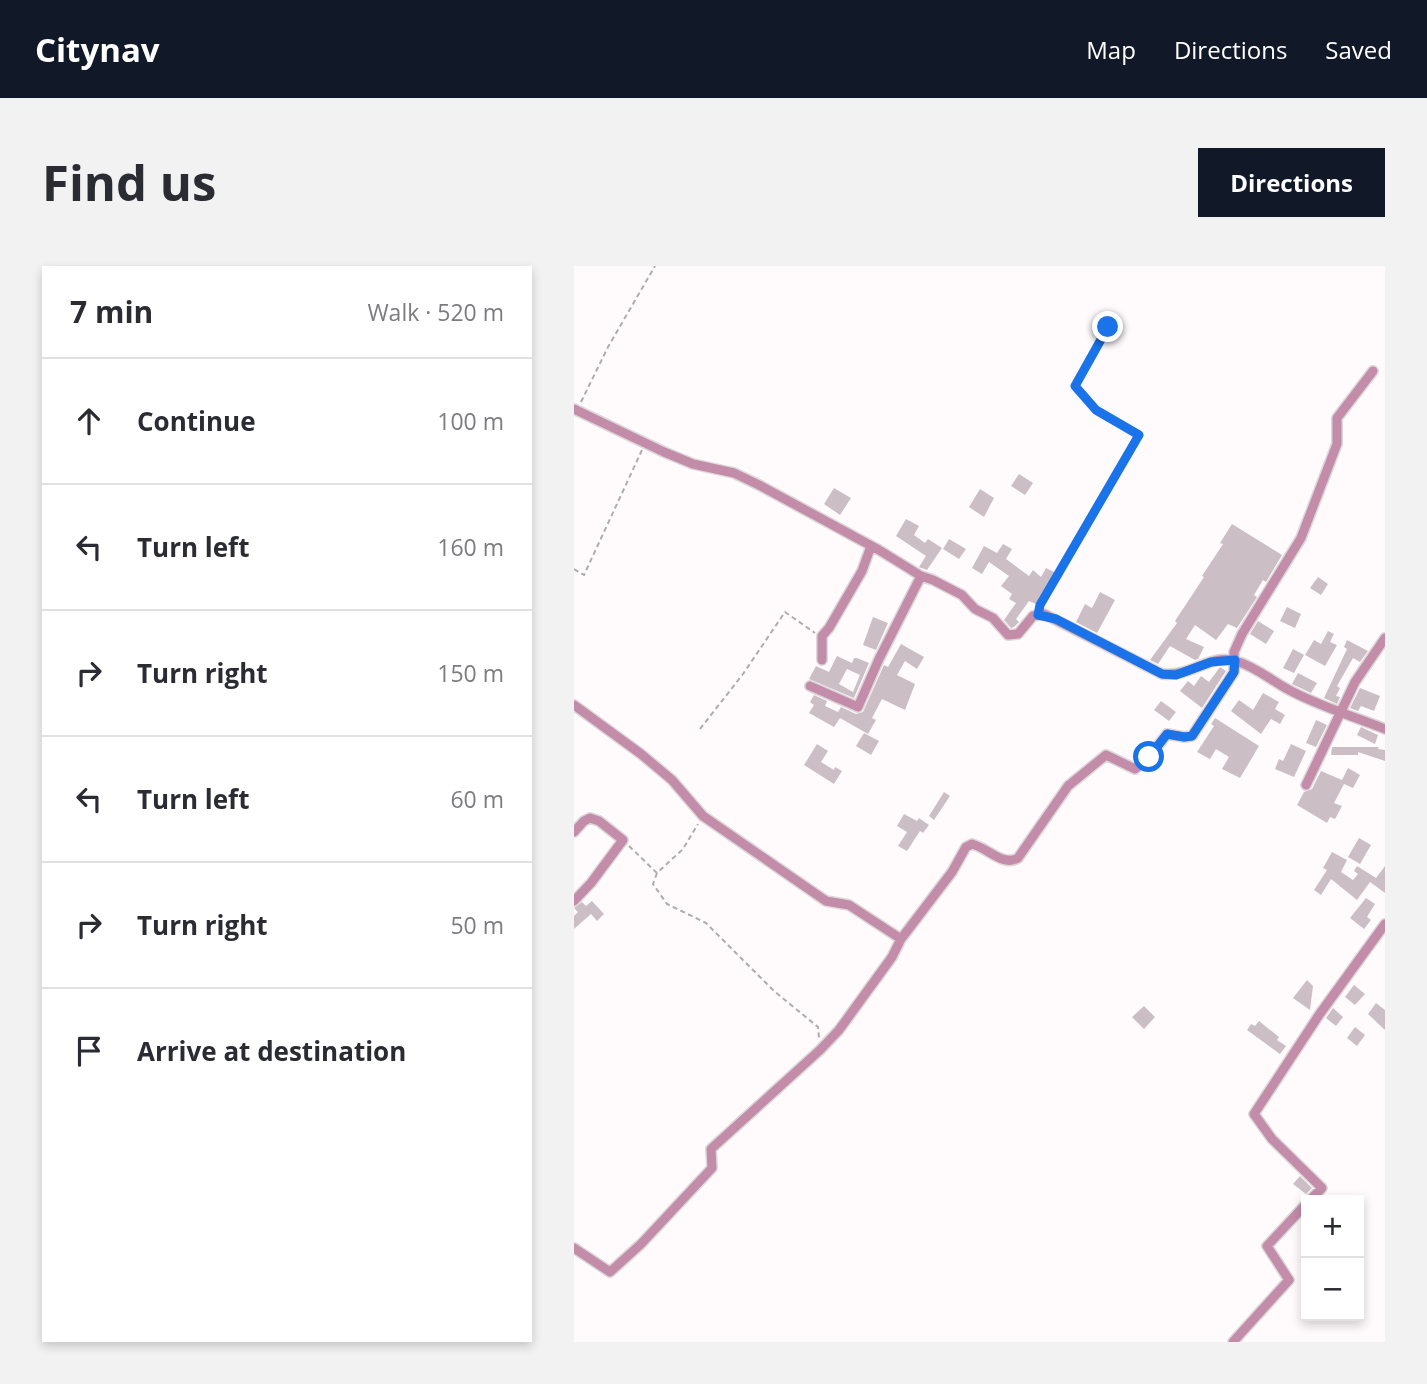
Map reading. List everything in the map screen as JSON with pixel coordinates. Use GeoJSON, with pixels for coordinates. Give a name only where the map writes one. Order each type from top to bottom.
{"type":"FeatureCollection","features":[{"type":"Feature","properties":{"kind":"street"},"geometry":{"type":"LineString","coordinates":[[574,1248],[610,1272],[641,1244],[712,1168],[711,1149],[820,1050],[851,1014],[892,957],[901,939],[945,882],[966,847],[972,844],[981,846],[1007,862],[1013,861],[1018,858],[1068,786],[1106,755],[1135,769],[1149,757],[1167,734],[1192,736],[1234,672],[1234,652],[1242,634],[1301,538],[1337,444],[1337,418],[1373,371]]}},
{"type":"Feature","properties":{"kind":"street"},"geometry":{"type":"LineString","coordinates":[[576,409],[693,464],[734,473],[871,545],[921,576],[962,594],[975,609],[993,618],[1008,635],[1018,634],[1025,624],[1038,615],[1056,619],[1162,674],[1176,675],[1211,662],[1235,660],[1268,676],[1292,692],[1385,729]]}},
{"type":"Feature","properties":{"kind":"street"},"geometry":{"type":"LineString","coordinates":[[822,660],[822,636],[863,571],[871,545]]}},
{"type":"Feature","properties":{"kind":"street"},"geometry":{"type":"LineString","coordinates":[[810,686],[858,707],[878,659],[921,576]]}},
{"type":"Feature","properties":{"kind":"street"},"geometry":{"type":"LineString","coordinates":[[1306,785],[1355,682],[1385,638]]}},
{"type":"Feature","properties":{"kind":"street"},"geometry":{"type":"LineString","coordinates":[[574,705],[672,780],[703,816],[826,901],[849,905],[901,939]]}},
{"type":"Feature","properties":{"kind":"street"},"geometry":{"type":"LineString","coordinates":[[574,832],[590,818],[599,821],[623,840],[574,901]]}},
{"type":"Feature","properties":{"kind":"street"},"geometry":{"type":"LineString","coordinates":[[1315,1195],[1322,1188],[1272,1139],[1254,1114],[1385,924]]}},
{"type":"Feature","properties":{"kind":"street"},"geometry":{"type":"LineString","coordinates":[[1233,1342],[1289,1280],[1266,1246],[1301,1209]]}},
{"type":"Feature","properties":{"kind":"path"},"geometry":{"type":"LineString","coordinates":[[576,409],[655,266]]}},
{"type":"Feature","properties":{"kind":"path"},"geometry":{"type":"LineString","coordinates":[[1038,615],[1040,605],[1139,435],[1096,410],[1075,386],[1108,327]]}},
{"type":"Feature","properties":{"kind":"path"},"geometry":{"type":"LineString","coordinates":[[574,569],[584,575],[645,443]]}},
{"type":"Feature","properties":{"kind":"path"},"geometry":{"type":"LineString","coordinates":[[700,729],[743,674],[785,612],[822,636]]}},
{"type":"Feature","properties":{"kind":"path"},"geometry":{"type":"LineString","coordinates":[[703,816],[682,849],[657,873],[653,884],[667,904],[706,923],[765,983],[818,1027],[820,1050]]}},
{"type":"Feature","properties":{"kind":"path"},"geometry":{"type":"LineString","coordinates":[[623,840],[657,873]]}},
{"type":"Feature","properties":{"kind":"building"},"geometry":{"type":"Polygon","coordinates":[[[1019,474],[1033,483],[1025,495],[1011,486],[1019,474]]]}},
{"type":"Feature","properties":{"kind":"building"},"geometry":{"type":"Polygon","coordinates":[[[834,488],[851,498],[840,515],[824,504],[834,488]]]}},
{"type":"Feature","properties":{"kind":"building"},"geometry":{"type":"Polygon","coordinates":[[[980,489],[994,498],[984,517],[969,507],[980,489]]]}},
{"type":"Feature","properties":{"kind":"building"},"geometry":{"type":"Polygon","coordinates":[[[906,519],[919,526],[914,535],[925,543],[928,539],[942,548],[927,570],[919,567],[926,556],[896,536],[906,519]]]}},
{"type":"Feature","properties":{"kind":"building"},"geometry":{"type":"Polygon","coordinates":[[[1232,524],[1282,555],[1266,582],[1263,580],[1254,595],[1257,597],[1237,628],[1228,624],[1216,640],[1195,625],[1186,639],[1204,647],[1198,659],[1195,660],[1170,646],[1158,664],[1150,660],[1177,623],[1175,621],[1204,577],[1202,576],[1223,544],[1220,543],[1232,524]]]}},
{"type":"Feature","properties":{"kind":"building"},"geometry":{"type":"Polygon","coordinates":[[[949,539],[966,549],[959,559],[943,549],[949,539]]]}},
{"type":"Feature","properties":{"kind":"building"},"geometry":{"type":"Polygon","coordinates":[[[1003,544],[1012,549],[1006,559],[1029,576],[1033,570],[1041,577],[1046,568],[1056,573],[1040,600],[1036,604],[1029,601],[1016,619],[1019,622],[1011,628],[1004,620],[1016,603],[1009,599],[1012,594],[1001,586],[1009,576],[989,562],[982,574],[972,568],[984,546],[997,553],[1003,544]]]}},
{"type":"Feature","properties":{"kind":"building"},"geometry":{"type":"Polygon","coordinates":[[[1318,577],[1328,584],[1321,595],[1310,588],[1318,577]]]}},
{"type":"Feature","properties":{"kind":"building"},"geometry":{"type":"Polygon","coordinates":[[[1100,592],[1115,600],[1097,633],[1076,622],[1085,604],[1092,608],[1100,592]]]}},
{"type":"Feature","properties":{"kind":"building"},"geometry":{"type":"Polygon","coordinates":[[[1287,607],[1301,614],[1295,628],[1280,621],[1287,607]]]}},
{"type":"Feature","properties":{"kind":"building"},"geometry":{"type":"Polygon","coordinates":[[[873,617],[888,623],[876,650],[863,645],[873,617]]]}},
{"type":"Feature","properties":{"kind":"building"},"geometry":{"type":"Polygon","coordinates":[[[1258,621],[1274,631],[1266,644],[1250,634],[1258,621]]]}},
{"type":"Feature","properties":{"kind":"building"},"geometry":{"type":"Polygon","coordinates":[[[1328,631],[1334,634],[1330,642],[1337,645],[1325,666],[1305,655],[1314,640],[1321,644],[1328,631]]]}},
{"type":"Feature","properties":{"kind":"building"},"geometry":{"type":"Polygon","coordinates":[[[1347,640],[1368,651],[1360,662],[1353,658],[1337,686],[1340,688],[1336,696],[1340,697],[1337,704],[1324,698],[1347,649],[1344,647],[1347,640]]]}},
{"type":"Feature","properties":{"kind":"building"},"geometry":{"type":"Polygon","coordinates":[[[901,644],[924,657],[917,669],[905,661],[897,675],[915,684],[905,710],[882,699],[872,718],[876,720],[868,734],[840,718],[834,727],[809,713],[814,705],[810,702],[814,695],[827,701],[825,706],[838,712],[841,707],[856,714],[863,712],[884,665],[888,667],[901,644]]]}},
{"type":"Feature","properties":{"kind":"building"},"geometry":{"type":"Polygon","coordinates":[[[1293,649],[1304,655],[1294,673],[1283,668],[1293,649]]]}},
{"type":"Feature","properties":{"kind":"building"},"geometry":{"type":"Polygon","coordinates":[[[837,656],[852,663],[854,658],[857,658],[869,663],[854,698],[809,679],[816,666],[829,672],[837,656]],[[847,669],[839,684],[853,692],[860,675],[847,669]]]}},
{"type":"Feature","properties":{"kind":"building"},"geometry":{"type":"Polygon","coordinates":[[[1220,667],[1226,671],[1202,708],[1180,691],[1188,681],[1194,686],[1201,676],[1209,682],[1220,667]]]}},
{"type":"Feature","properties":{"kind":"building"},"geometry":{"type":"Polygon","coordinates":[[[1298,673],[1317,683],[1311,693],[1292,684],[1298,673]]]}},
{"type":"Feature","properties":{"kind":"building"},"geometry":{"type":"Polygon","coordinates":[[[1360,688],[1380,696],[1374,711],[1361,706],[1358,711],[1350,708],[1360,688]]]}},
{"type":"Feature","properties":{"kind":"building"},"geometry":{"type":"Polygon","coordinates":[[[1263,693],[1279,702],[1275,709],[1285,715],[1280,724],[1271,719],[1261,734],[1231,711],[1239,700],[1253,710],[1263,693]]]}},
{"type":"Feature","properties":{"kind":"building"},"geometry":{"type":"Polygon","coordinates":[[[1161,701],[1176,712],[1169,721],[1154,710],[1161,701]]]}},
{"type":"Feature","properties":{"kind":"building"},"geometry":{"type":"Polygon","coordinates":[[[1215,718],[1259,746],[1240,778],[1222,769],[1229,757],[1216,749],[1210,759],[1197,752],[1214,726],[1211,724],[1215,718]]]}},
{"type":"Feature","properties":{"kind":"building"},"geometry":{"type":"Polygon","coordinates":[[[1316,720],[1327,725],[1316,747],[1306,743],[1316,720]]]}},
{"type":"Feature","properties":{"kind":"building"},"geometry":{"type":"Polygon","coordinates":[[[1361,727],[1378,735],[1375,744],[1357,735],[1361,727]]]}},
{"type":"Feature","properties":{"kind":"building"},"geometry":{"type":"Polygon","coordinates":[[[864,733],[879,741],[871,755],[856,746],[864,733]]]}},
{"type":"Feature","properties":{"kind":"building"},"geometry":{"type":"Polygon","coordinates":[[[817,744],[828,751],[821,762],[834,770],[835,767],[842,771],[834,784],[804,765],[817,744]]]}},
{"type":"Feature","properties":{"kind":"building"},"geometry":{"type":"Polygon","coordinates":[[[1291,744],[1306,751],[1294,777],[1275,769],[1279,759],[1283,761],[1291,744]]]}},
{"type":"Feature","properties":{"kind":"building"},"geometry":{"type":"Polygon","coordinates":[[[1332,747],[1379,747],[1378,749],[1385,750],[1385,761],[1358,752],[1358,755],[1331,755],[1332,747]]]}},
{"type":"Feature","properties":{"kind":"building"},"geometry":{"type":"Polygon","coordinates":[[[1348,768],[1360,775],[1353,788],[1344,784],[1334,803],[1342,806],[1335,819],[1330,817],[1327,823],[1297,805],[1304,792],[1312,789],[1321,771],[1342,780],[1348,768]]]}},
{"type":"Feature","properties":{"kind":"building"},"geometry":{"type":"Polygon","coordinates":[[[944,792],[950,796],[934,820],[929,816],[944,792]]]}},
{"type":"Feature","properties":{"kind":"building"},"geometry":{"type":"Polygon","coordinates":[[[904,814],[917,821],[919,818],[929,825],[923,833],[920,831],[907,851],[898,846],[907,832],[897,826],[904,814]]]}},
{"type":"Feature","properties":{"kind":"building"},"geometry":{"type":"Polygon","coordinates":[[[1359,838],[1371,845],[1360,864],[1348,857],[1359,838]]]}},
{"type":"Feature","properties":{"kind":"building"},"geometry":{"type":"Polygon","coordinates":[[[1332,852],[1347,860],[1341,872],[1353,880],[1358,874],[1354,871],[1357,866],[1376,878],[1385,866],[1385,893],[1370,882],[1357,900],[1331,879],[1321,895],[1314,890],[1327,870],[1323,868],[1332,852]]]}},
{"type":"Feature","properties":{"kind":"building"},"geometry":{"type":"Polygon","coordinates":[[[1366,898],[1375,904],[1367,917],[1371,920],[1364,929],[1350,918],[1366,898]]]}},
{"type":"Feature","properties":{"kind":"building"},"geometry":{"type":"Polygon","coordinates":[[[592,901],[604,914],[597,921],[591,914],[574,929],[574,916],[578,912],[574,908],[582,902],[586,906],[592,901]]]}},
{"type":"Feature","properties":{"kind":"building"},"geometry":{"type":"Polygon","coordinates":[[[1307,980],[1313,986],[1310,1010],[1293,998],[1307,980]]]}},
{"type":"Feature","properties":{"kind":"building"},"geometry":{"type":"Polygon","coordinates":[[[1354,985],[1365,994],[1355,1005],[1345,997],[1354,985]]]}},
{"type":"Feature","properties":{"kind":"building"},"geometry":{"type":"Polygon","coordinates":[[[1376,1003],[1385,1010],[1385,1030],[1368,1014],[1376,1003]]]}},
{"type":"Feature","properties":{"kind":"building"},"geometry":{"type":"Polygon","coordinates":[[[1144,1006],[1155,1017],[1144,1029],[1132,1017],[1144,1006]]]}},
{"type":"Feature","properties":{"kind":"building"},"geometry":{"type":"Polygon","coordinates":[[[1333,1008],[1343,1017],[1336,1026],[1326,1018],[1333,1008]]]}},
{"type":"Feature","properties":{"kind":"building"},"geometry":{"type":"Polygon","coordinates":[[[1259,1021],[1286,1046],[1280,1054],[1247,1030],[1251,1024],[1255,1026],[1259,1021]]]}},
{"type":"Feature","properties":{"kind":"building"},"geometry":{"type":"Polygon","coordinates":[[[1355,1027],[1365,1035],[1357,1046],[1347,1038],[1355,1027]]]}},
{"type":"Feature","properties":{"kind":"building"},"geometry":{"type":"Polygon","coordinates":[[[1300,1176],[1312,1188],[1306,1194],[1293,1184],[1300,1176]]]}},
{"type":"Feature","properties":{"kind":"route"},"geometry":{"type":"LineString","coordinates":[[1108,327],[1075,386],[1096,410],[1139,435],[1040,605],[1038,615],[1044,614],[1056,619],[1162,674],[1176,675],[1211,662],[1235,660],[1234,672],[1192,736],[1188,738],[1167,734],[1149,757]]}}]}
